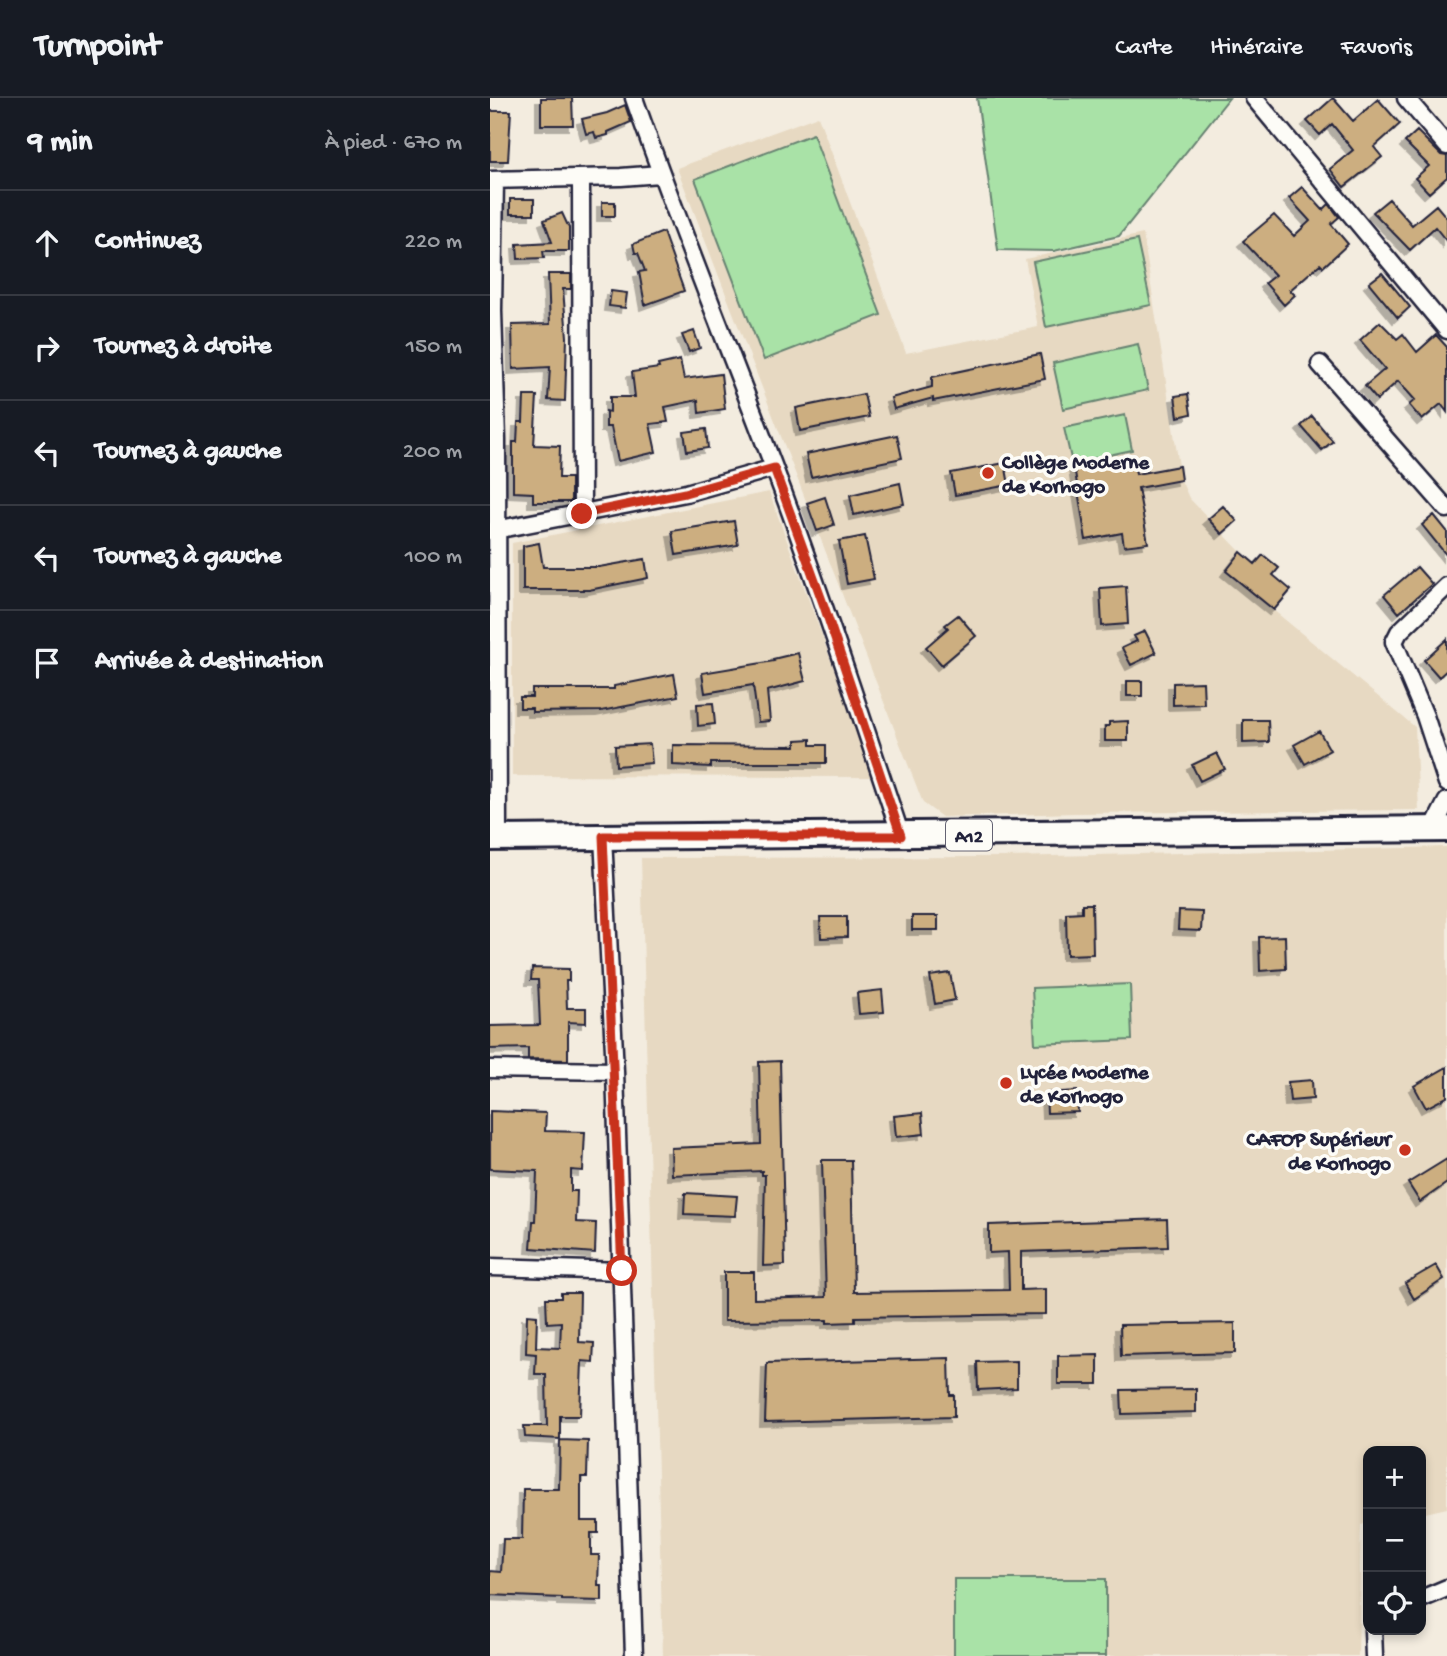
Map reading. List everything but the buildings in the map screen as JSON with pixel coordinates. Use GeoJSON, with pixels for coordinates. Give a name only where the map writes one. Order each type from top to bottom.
{"type":"FeatureCollection","features":[{"type":"Feature","properties":{"kind":"main road","name":"A12"},"geometry":{"type":"LineString","coordinates":[[494,838],[1440,830]]}},
{"type":"Feature","properties":{"kind":"street"},"geometry":{"type":"LineString","coordinates":[[634,98],[660,174],[774,468],[824,606],[901,836]]}},
{"type":"Feature","properties":{"kind":"street"},"geometry":{"type":"LineString","coordinates":[[1254,98],[1447,330]]}},
{"type":"Feature","properties":{"kind":"street"},"geometry":{"type":"LineString","coordinates":[[1406,98],[1447,146]]}},
{"type":"Feature","properties":{"kind":"street"},"geometry":{"type":"LineString","coordinates":[[494,838],[492,180],[581,179],[660,174]]}},
{"type":"Feature","properties":{"kind":"street"},"geometry":{"type":"LineString","coordinates":[[581,179],[582,514]]}},
{"type":"Feature","properties":{"kind":"street"},"geometry":{"type":"LineString","coordinates":[[1320,363],[1447,509]]}},
{"type":"Feature","properties":{"kind":"street"},"geometry":{"type":"LineString","coordinates":[[493,531],[685,493],[774,468]]}},
{"type":"Feature","properties":{"kind":"street"},"geometry":{"type":"LineString","coordinates":[[1447,586],[1399,632],[1394,642],[1425,716],[1447,783]]}},
{"type":"Feature","properties":{"kind":"street"},"geometry":{"type":"LineString","coordinates":[[1440,830],[1447,801]]}},
{"type":"Feature","properties":{"kind":"street"},"geometry":{"type":"LineString","coordinates":[[603,836],[615,1071],[634,1656]]}},
{"type":"Feature","properties":{"kind":"street"},"geometry":{"type":"LineString","coordinates":[[490,1069],[615,1071]]}},
{"type":"Feature","properties":{"kind":"street"},"geometry":{"type":"LineString","coordinates":[[490,1267],[622,1271]]}},
{"type":"Feature","properties":{"kind":"street"},"geometry":{"type":"LineString","coordinates":[[1426,1597],[1447,1588]]}},
{"type":"Feature","properties":{"kind":"street"},"geometry":{"type":"LineString","coordinates":[[1373,1635],[1374,1656]]}},
{"type":"Feature","properties":{"kind":"shaded area","name":"Collège Moderne de Korhogo"},"geometry":{"type":"Polygon","coordinates":[[[818,116],[906,353],[1038,327],[1025,259],[1143,234],[1181,480],[1189,498],[1241,552],[1226,571],[1415,727],[1419,810],[942,817],[923,803],[677,168],[818,116]]]}},
{"type":"Feature","properties":{"kind":"shaded area"},"geometry":{"type":"Polygon","coordinates":[[[769,492],[874,777],[512,776],[512,543],[769,492]]]}},
{"type":"Feature","properties":{"kind":"shaded area","name":"Lycée Moderne de Korhogo"},"geometry":{"type":"Polygon","coordinates":[[[1447,847],[1447,1508],[1426,1513],[1426,1446],[1363,1446],[1358,1656],[663,1656],[641,858],[1003,857],[1447,847]]]}},
{"type":"Feature","properties":{"kind":"green space"},"geometry":{"type":"Polygon","coordinates":[[[977,98],[1229,98],[1119,236],[1054,251],[998,250],[977,98]]]}},
{"type":"Feature","properties":{"kind":"green space"},"geometry":{"type":"Polygon","coordinates":[[[813,134],[881,315],[764,360],[695,179],[813,134]]]}},
{"type":"Feature","properties":{"kind":"green space"},"geometry":{"type":"Polygon","coordinates":[[[1137,240],[1151,305],[1046,327],[1033,262],[1137,240]]]}},
{"type":"Feature","properties":{"kind":"green space"},"geometry":{"type":"Polygon","coordinates":[[[1138,344],[1148,390],[1063,409],[1053,363],[1138,344]]]}},
{"type":"Feature","properties":{"kind":"green space"},"geometry":{"type":"Polygon","coordinates":[[[1125,415],[1132,450],[1072,463],[1064,428],[1125,415]]]}},
{"type":"Feature","properties":{"kind":"green space"},"geometry":{"type":"Polygon","coordinates":[[[1130,984],[1132,1040],[1035,1044],[1032,988],[1130,984]]]}},
{"type":"Feature","properties":{"kind":"green space"},"geometry":{"type":"Polygon","coordinates":[[[954,1579],[1106,1579],[1106,1656],[954,1656],[954,1579]]]}},
{"type":"Feature","properties":{"kind":"place","name":"Collège Moderne de Korhogo"},"geometry":{"type":"Point","coordinates":[988,473]}},
{"type":"Feature","properties":{"kind":"place","name":"Lycée Moderne de Korhogo"},"geometry":{"type":"Point","coordinates":[1006,1083]}},
{"type":"Feature","properties":{"kind":"place","name":"CAFOP Supérieur de Korhogo"},"geometry":{"type":"Point","coordinates":[1405,1150]}},
{"type":"Feature","properties":{"kind":"route"},"geometry":{"type":"LineString","coordinates":[[582,514],[685,493],[774,468],[824,606],[901,836],[603,836],[622,1271]]}}]}
